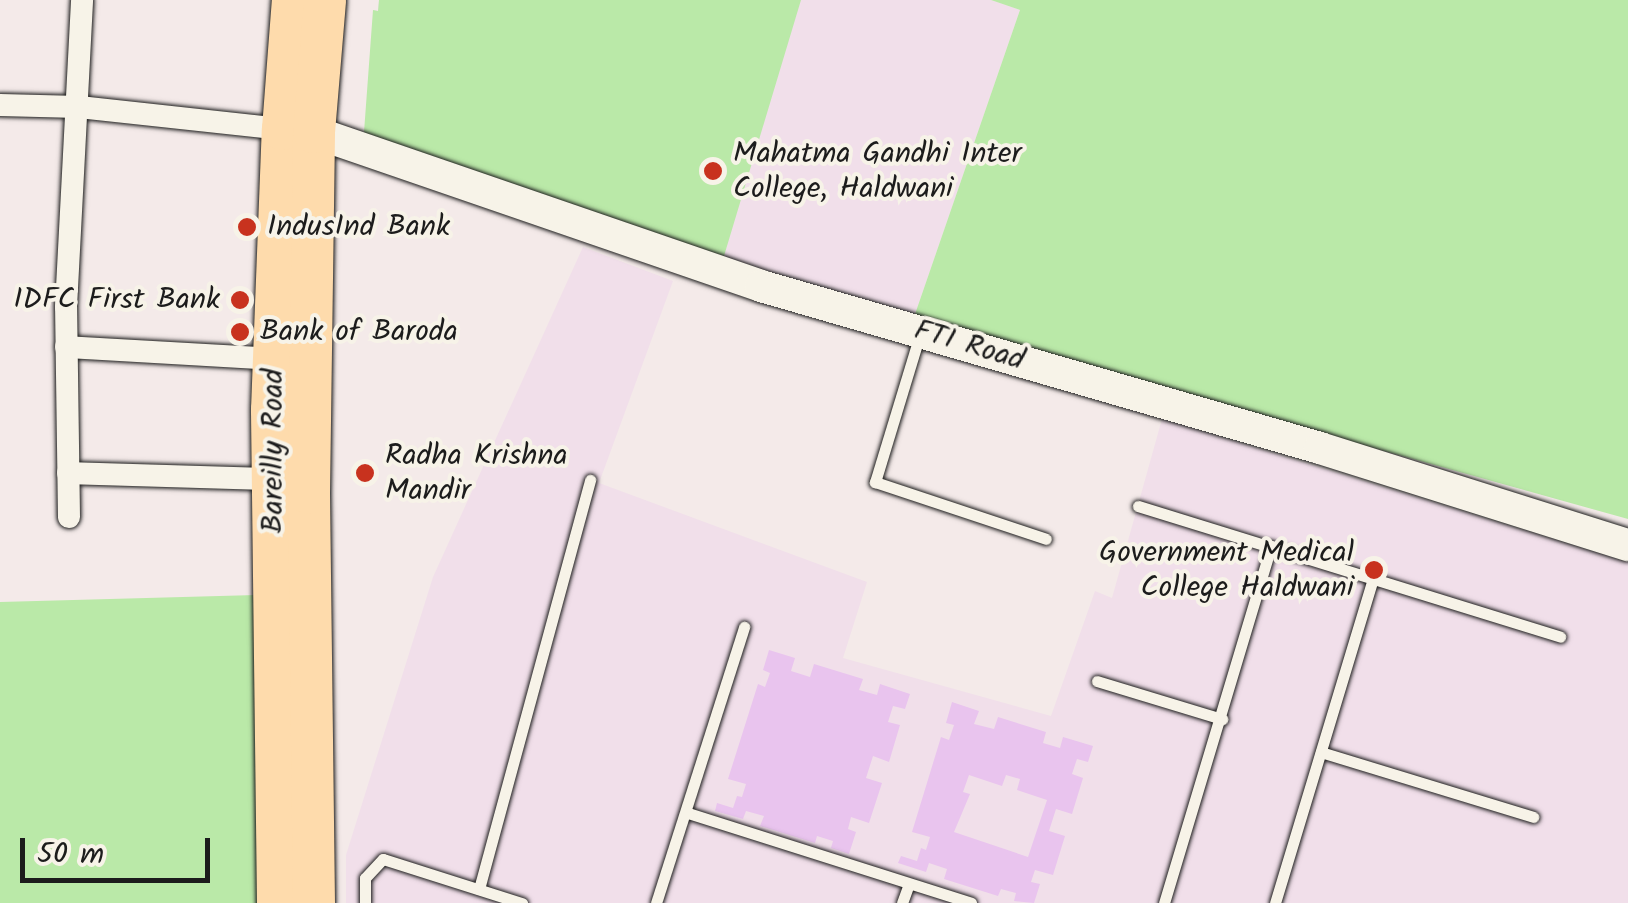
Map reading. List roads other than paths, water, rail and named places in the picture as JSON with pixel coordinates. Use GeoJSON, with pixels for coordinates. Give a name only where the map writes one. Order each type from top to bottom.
{"type":"FeatureCollection","features":[{"type":"Feature","properties":{"kind":"highway","name":"Bareilly Road"},"geometry":{"type":"LineString","coordinates":[[293,0],[309,493],[314,903]]}},
{"type":"Feature","properties":{"kind":"highway","name":"Bareilly Road"},"geometry":{"type":"LineString","coordinates":[[278,903],[274,359],[298,131],[325,0]]}},
{"type":"Feature","properties":{"kind":"main road","name":"FTI Road"},"geometry":{"type":"LineString","coordinates":[[298,131],[761,286],[1301,442],[1628,545]]}},
{"type":"Feature","properties":{"kind":"street"},"geometry":{"type":"LineString","coordinates":[[69,517],[66,347],[82,0]]}},
{"type":"Feature","properties":{"kind":"street"},"geometry":{"type":"LineString","coordinates":[[0,105],[79,107],[298,131]]}},
{"type":"Feature","properties":{"kind":"street"},"geometry":{"type":"LineString","coordinates":[[66,347],[274,359]]}},
{"type":"Feature","properties":{"kind":"street"},"geometry":{"type":"LineString","coordinates":[[68,473],[273,479]]}},
{"type":"Feature","properties":{"kind":"lane"},"geometry":{"type":"LineString","coordinates":[[920,332],[874,482],[1046,539]]}},
{"type":"Feature","properties":{"kind":"lane"},"geometry":{"type":"LineString","coordinates":[[479,889],[590,480]]}},
{"type":"Feature","properties":{"kind":"lane"},"geometry":{"type":"LineString","coordinates":[[1138,506],[1374,576],[1560,637]]}},
{"type":"Feature","properties":{"kind":"lane"},"geometry":{"type":"LineString","coordinates":[[1164,903],[1271,546]]}},
{"type":"Feature","properties":{"kind":"lane"},"geometry":{"type":"LineString","coordinates":[[1275,903],[1374,576]]}},
{"type":"Feature","properties":{"kind":"lane"},"geometry":{"type":"LineString","coordinates":[[656,903],[688,813],[744,627]]}},
{"type":"Feature","properties":{"kind":"lane"},"geometry":{"type":"LineString","coordinates":[[1097,681],[1222,719]]}},
{"type":"Feature","properties":{"kind":"lane"},"geometry":{"type":"LineString","coordinates":[[1321,752],[1533,817]]}},
{"type":"Feature","properties":{"kind":"lane"},"geometry":{"type":"LineString","coordinates":[[688,813],[971,903]]}},
{"type":"Feature","properties":{"kind":"lane"},"geometry":{"type":"LineString","coordinates":[[365,903],[365,878],[383,858],[522,903]]}},
{"type":"Feature","properties":{"kind":"lane"},"geometry":{"type":"LineString","coordinates":[[902,903],[909,884]]}},
{"type":"Feature","properties":{"kind":"place","name":"Mahatma Gandhi Inter College, Haldwani"},"geometry":{"type":"Point","coordinates":[713,171]}},
{"type":"Feature","properties":{"kind":"place","name":"IndusInd Bank"},"geometry":{"type":"Point","coordinates":[247,227]}},
{"type":"Feature","properties":{"kind":"place","name":"IDFC First Bank"},"geometry":{"type":"Point","coordinates":[240,300]}},
{"type":"Feature","properties":{"kind":"place","name":"Bank of Baroda"},"geometry":{"type":"Point","coordinates":[240,332]}},
{"type":"Feature","properties":{"kind":"place","name":"Radha Krishna Mandir"},"geometry":{"type":"Point","coordinates":[365,473]}},
{"type":"Feature","properties":{"kind":"place","name":"Government Medical College Haldwani"},"geometry":{"type":"Point","coordinates":[1374,570]}}]}
